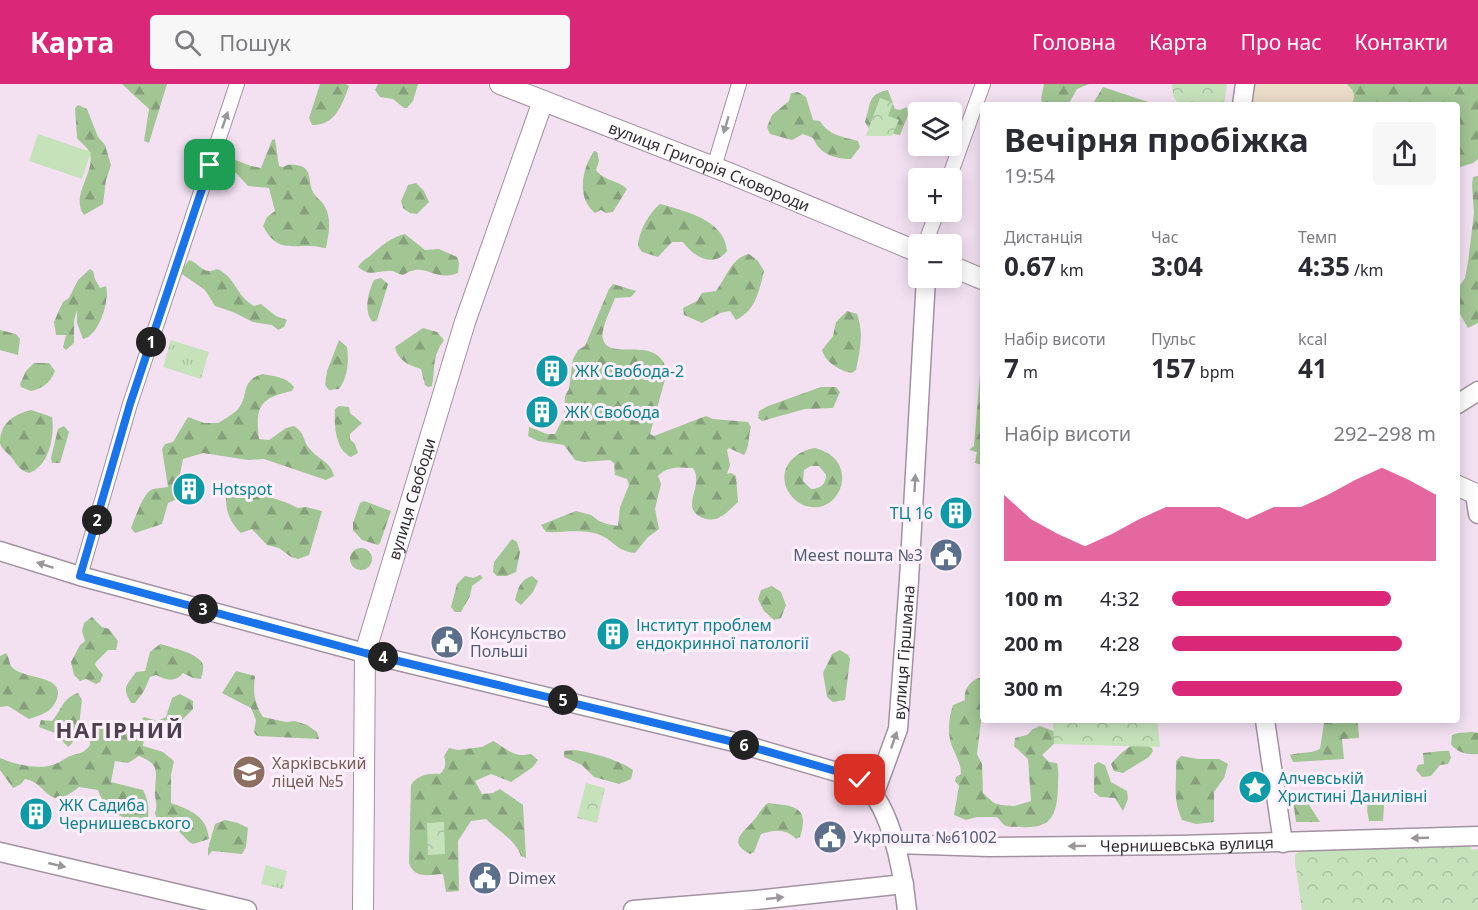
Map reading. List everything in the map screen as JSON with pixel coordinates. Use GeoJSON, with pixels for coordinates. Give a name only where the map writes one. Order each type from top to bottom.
{"type":"FeatureCollection","features":[{"type":"Feature","properties":{"kind":"main road","name":"вулиця Григорія Сковороди"},"geometry":{"type":"LineString","coordinates":[[500,84],[714,167],[908,248]]}},
{"type":"Feature","properties":{"kind":"main road","name":"вулиця Свободи"},"geometry":{"type":"LineString","coordinates":[[363,910],[365,653],[465,321],[543,101]]}},
{"type":"Feature","properties":{"kind":"main road"},"geometry":{"type":"LineString","coordinates":[[962,271],[980,278]]}},
{"type":"Feature","properties":{"kind":"main road"},"geometry":{"type":"LineString","coordinates":[[1460,487],[1476,495]]}},
{"type":"Feature","properties":{"kind":"street"},"geometry":{"type":"LineString","coordinates":[[80,576],[134,395],[237,84]]}},
{"type":"Feature","properties":{"kind":"street"},"geometry":{"type":"LineString","coordinates":[[714,167],[739,84]]}},
{"type":"Feature","properties":{"kind":"street"},"geometry":{"type":"LineString","coordinates":[[953,168],[983,84]]}},
{"type":"Feature","properties":{"kind":"street"},"geometry":{"type":"LineString","coordinates":[[1242,102],[1245,84]]}},
{"type":"Feature","properties":{"kind":"street","name":"вулиця Гіршмана"},"geometry":{"type":"LineString","coordinates":[[874,795],[898,729],[925,288]]}},
{"type":"Feature","properties":{"kind":"street"},"geometry":{"type":"LineString","coordinates":[[1460,402],[1478,391]]}},
{"type":"Feature","properties":{"kind":"street"},"geometry":{"type":"LineString","coordinates":[[1476,495],[1478,514]]}},
{"type":"Feature","properties":{"kind":"street"},"geometry":{"type":"LineString","coordinates":[[0,551],[80,576],[365,653],[734,742],[848,775],[865,783],[874,795],[896,843],[907,910]]}},
{"type":"Feature","properties":{"kind":"street"},"geometry":{"type":"LineString","coordinates":[[1265,723],[1283,843]]}},
{"type":"Feature","properties":{"kind":"street","name":"Чернишевська вулиця"},"geometry":{"type":"LineString","coordinates":[[896,843],[988,847],[1177,845],[1478,836]]}},
{"type":"Feature","properties":{"kind":"street"},"geometry":{"type":"LineString","coordinates":[[0,852],[247,910]]}},
{"type":"Feature","properties":{"kind":"street"},"geometry":{"type":"LineString","coordinates":[[633,910],[904,884]]}},
{"type":"Feature","properties":{"kind":"shaded area"},"geometry":{"type":"Polygon","coordinates":[[[1251,84],[1358,84],[1357,102],[1248,102],[1251,84]]]}},
{"type":"Feature","properties":{"kind":"green space"},"geometry":{"type":"Polygon","coordinates":[[[122,84],[167,84],[149,143],[144,141],[149,109],[122,84]]]}},
{"type":"Feature","properties":{"kind":"green space"},"geometry":{"type":"Polygon","coordinates":[[[320,84],[349,86],[340,107],[332,118],[312,125],[309,118],[320,84]]]}},
{"type":"Feature","properties":{"kind":"green space"},"geometry":{"type":"Polygon","coordinates":[[[378,84],[418,84],[413,101],[407,108],[404,108],[393,99],[380,97],[375,90],[378,84]]]}},
{"type":"Feature","properties":{"kind":"green space"},"geometry":{"type":"Polygon","coordinates":[[[1044,84],[1089,84],[1077,89],[1070,102],[1042,102],[1044,84]]]}},
{"type":"Feature","properties":{"kind":"green space"},"geometry":{"type":"Polygon","coordinates":[[[1172,84],[1227,84],[1224,102],[1177,102],[1173,96],[1172,84]]]}},
{"type":"Feature","properties":{"kind":"green space"},"geometry":{"type":"Polygon","coordinates":[[[1347,84],[1478,84],[1478,159],[1460,167],[1460,102],[1352,102],[1354,94],[1347,84]]]}},
{"type":"Feature","properties":{"kind":"green space"},"geometry":{"type":"Polygon","coordinates":[[[1103,87],[1148,102],[1094,102],[1103,87]]]}},
{"type":"Feature","properties":{"kind":"green space"},"geometry":{"type":"Polygon","coordinates":[[[888,90],[895,109],[900,110],[907,107],[908,115],[900,135],[894,134],[887,127],[871,132],[865,122],[873,97],[888,90]]]}},
{"type":"Feature","properties":{"kind":"green space"},"geometry":{"type":"Polygon","coordinates":[[[798,92],[806,97],[813,120],[820,121],[836,135],[858,141],[860,147],[851,159],[839,158],[824,152],[813,138],[803,134],[792,140],[770,134],[767,127],[772,115],[789,101],[791,93],[798,92]]]}},
{"type":"Feature","properties":{"kind":"green space"},"geometry":{"type":"Polygon","coordinates":[[[880,98],[893,103],[888,116],[899,120],[892,136],[866,136],[880,98]]]}},
{"type":"Feature","properties":{"kind":"green space"},"geometry":{"type":"Polygon","coordinates":[[[78,105],[87,109],[98,137],[105,145],[111,165],[106,180],[103,204],[84,215],[80,207],[80,199],[91,158],[88,149],[77,138],[75,108],[78,105]]]}},
{"type":"Feature","properties":{"kind":"green space"},"geometry":{"type":"Polygon","coordinates":[[[38,134],[91,152],[82,179],[29,161],[38,134]]]}},
{"type":"Feature","properties":{"kind":"green space"},"geometry":{"type":"Polygon","coordinates":[[[275,139],[279,166],[292,164],[305,168],[313,192],[327,210],[329,226],[326,248],[290,246],[273,240],[263,226],[267,217],[275,211],[269,188],[248,186],[236,173],[222,176],[218,171],[230,158],[261,168],[272,140],[275,139]]]}},
{"type":"Feature","properties":{"kind":"green space"},"geometry":{"type":"Polygon","coordinates":[[[594,151],[597,152],[599,161],[596,170],[599,174],[627,189],[613,212],[606,213],[601,210],[595,213],[585,200],[584,175],[594,151]]]}},
{"type":"Feature","properties":{"kind":"green space"},"geometry":{"type":"Polygon","coordinates":[[[1478,176],[1478,323],[1468,328],[1460,314],[1460,285],[1465,278],[1474,213],[1473,177],[1478,176]]]}},
{"type":"Feature","properties":{"kind":"green space"},"geometry":{"type":"Polygon","coordinates":[[[416,183],[424,191],[429,202],[417,214],[410,213],[403,208],[401,201],[408,185],[416,183]]]}},
{"type":"Feature","properties":{"kind":"green space"},"geometry":{"type":"Polygon","coordinates":[[[660,204],[692,214],[712,224],[725,240],[727,251],[722,256],[710,260],[692,252],[683,242],[672,242],[658,257],[642,252],[638,246],[642,228],[660,204]]]}},
{"type":"Feature","properties":{"kind":"green space"},"geometry":{"type":"Polygon","coordinates":[[[405,234],[425,250],[439,249],[457,257],[458,273],[442,275],[418,270],[403,275],[390,271],[369,273],[358,267],[387,242],[405,234]]]}},
{"type":"Feature","properties":{"kind":"green space"},"geometry":{"type":"Polygon","coordinates":[[[749,254],[758,261],[764,271],[756,299],[743,316],[736,320],[730,311],[720,313],[702,323],[684,315],[683,308],[697,301],[702,293],[716,291],[738,259],[749,254]]]}},
{"type":"Feature","properties":{"kind":"green space"},"geometry":{"type":"Polygon","coordinates":[[[189,260],[205,270],[217,269],[223,272],[248,302],[254,306],[261,304],[276,316],[287,320],[284,327],[278,330],[272,325],[253,322],[215,306],[205,290],[182,274],[189,260]]]}},
{"type":"Feature","properties":{"kind":"green space"},"geometry":{"type":"Polygon","coordinates":[[[90,269],[100,288],[106,286],[105,308],[94,331],[83,339],[77,323],[77,310],[74,321],[74,343],[66,350],[63,347],[66,335],[56,335],[54,322],[63,302],[69,298],[78,280],[90,269]]]}},
{"type":"Feature","properties":{"kind":"green space"},"geometry":{"type":"Polygon","coordinates":[[[381,278],[388,284],[377,320],[373,322],[368,313],[368,296],[374,280],[381,278]]]}},
{"type":"Feature","properties":{"kind":"green space"},"geometry":{"type":"Polygon","coordinates":[[[613,284],[636,291],[631,297],[615,298],[603,335],[607,346],[614,349],[645,350],[654,353],[662,360],[667,372],[650,434],[654,436],[706,416],[713,419],[748,422],[751,427],[744,455],[729,448],[727,450],[730,465],[727,474],[731,473],[736,476],[738,502],[718,518],[703,518],[693,509],[696,475],[693,468],[679,467],[665,470],[658,476],[661,484],[655,509],[659,529],[648,537],[635,553],[624,550],[595,534],[582,531],[546,532],[541,525],[576,511],[591,515],[607,524],[618,526],[620,507],[629,485],[627,479],[615,475],[614,463],[610,460],[583,462],[575,460],[564,445],[538,441],[528,436],[529,427],[547,434],[555,434],[564,416],[565,396],[569,389],[573,359],[578,350],[585,346],[613,284]]]}},
{"type":"Feature","properties":{"kind":"green space"},"geometry":{"type":"Polygon","coordinates":[[[847,311],[857,314],[860,328],[859,356],[856,370],[852,373],[834,365],[826,358],[822,350],[833,336],[836,322],[847,311]]]}},
{"type":"Feature","properties":{"kind":"green space"},"geometry":{"type":"Polygon","coordinates":[[[423,328],[437,332],[444,340],[436,358],[432,386],[428,387],[425,385],[421,369],[401,359],[395,347],[423,328]]]}},
{"type":"Feature","properties":{"kind":"green space"},"geometry":{"type":"Polygon","coordinates":[[[0,330],[16,334],[20,339],[18,355],[0,350],[0,330]]]}},
{"type":"Feature","properties":{"kind":"green space"},"geometry":{"type":"Polygon","coordinates":[[[171,340],[209,352],[201,379],[163,367],[171,340]]]}},
{"type":"Feature","properties":{"kind":"green space"},"geometry":{"type":"Polygon","coordinates":[[[339,340],[347,347],[347,369],[339,389],[329,390],[325,385],[327,371],[339,340]]]}},
{"type":"Feature","properties":{"kind":"green space"},"geometry":{"type":"Polygon","coordinates":[[[34,363],[49,363],[55,371],[46,384],[31,391],[21,387],[20,384],[26,371],[34,363]]]}},
{"type":"Feature","properties":{"kind":"green space"},"geometry":{"type":"Polygon","coordinates":[[[262,374],[284,379],[294,387],[292,391],[273,397],[262,405],[258,419],[259,439],[269,440],[286,428],[294,426],[314,454],[330,467],[334,476],[326,480],[264,459],[248,460],[203,453],[183,459],[175,500],[168,503],[162,524],[135,533],[131,528],[146,495],[153,489],[168,487],[162,449],[165,444],[173,442],[188,417],[204,423],[218,423],[232,414],[242,404],[250,381],[262,374]]]}},
{"type":"Feature","properties":{"kind":"green space"},"geometry":{"type":"Polygon","coordinates":[[[980,374],[980,464],[975,463],[977,452],[969,450],[974,446],[980,374]]]}},
{"type":"Feature","properties":{"kind":"green space"},"geometry":{"type":"Polygon","coordinates":[[[821,387],[836,387],[840,392],[833,408],[805,409],[762,421],[758,418],[759,411],[768,406],[821,387]]]}},
{"type":"Feature","properties":{"kind":"green space"},"geometry":{"type":"Polygon","coordinates":[[[339,406],[349,407],[350,413],[362,423],[350,434],[350,439],[355,444],[358,453],[351,457],[342,449],[337,436],[335,409],[339,406]]]}},
{"type":"Feature","properties":{"kind":"green space"},"geometry":{"type":"Polygon","coordinates":[[[31,410],[52,417],[53,424],[46,457],[36,470],[29,473],[19,467],[0,443],[6,424],[19,414],[31,410]]]}},
{"type":"Feature","properties":{"kind":"green space"},"geometry":{"type":"Polygon","coordinates":[[[64,426],[69,432],[60,463],[52,463],[51,458],[58,429],[64,426]]]}},
{"type":"Feature","properties":{"kind":"green space"},"geometry":{"type":"Polygon","coordinates":[[[815,448],[830,455],[839,464],[842,476],[841,487],[826,505],[815,507],[801,504],[794,499],[786,487],[784,479],[787,466],[801,452],[815,448]],[[811,466],[804,470],[803,481],[811,489],[820,487],[825,481],[826,475],[819,466],[811,466]]]}},
{"type":"Feature","properties":{"kind":"green space"},"geometry":{"type":"Polygon","coordinates":[[[260,494],[298,508],[306,507],[322,511],[309,555],[298,559],[291,557],[279,548],[267,545],[252,529],[241,533],[234,526],[229,517],[226,496],[242,498],[260,494]]]}},
{"type":"Feature","properties":{"kind":"green space"},"geometry":{"type":"Polygon","coordinates":[[[364,501],[391,511],[378,545],[362,540],[353,530],[360,503],[364,501]]]}},
{"type":"Feature","properties":{"kind":"green space"},"geometry":{"type":"Polygon","coordinates":[[[512,539],[517,542],[520,552],[516,572],[507,576],[497,576],[493,572],[494,562],[512,539]]]}},
{"type":"Feature","properties":{"kind":"green space"},"geometry":{"type":"Polygon","coordinates":[[[357,548],[365,548],[372,555],[372,563],[365,570],[357,570],[350,563],[350,555],[357,548]]]}},
{"type":"Feature","properties":{"kind":"green space"},"geometry":{"type":"Polygon","coordinates":[[[480,575],[483,578],[472,586],[470,596],[461,612],[455,612],[451,607],[457,584],[465,576],[473,578],[480,575]]]}},
{"type":"Feature","properties":{"kind":"green space"},"geometry":{"type":"Polygon","coordinates":[[[532,576],[538,581],[533,592],[521,605],[515,600],[519,588],[522,582],[532,576]]]}},
{"type":"Feature","properties":{"kind":"green space"},"geometry":{"type":"Polygon","coordinates":[[[772,586],[781,592],[786,605],[781,618],[774,620],[764,611],[758,599],[761,590],[772,586]]]}},
{"type":"Feature","properties":{"kind":"green space"},"geometry":{"type":"Polygon","coordinates":[[[92,617],[102,627],[109,629],[118,641],[116,650],[108,650],[96,662],[95,665],[103,675],[100,682],[96,684],[86,679],[80,681],[74,675],[71,662],[80,645],[85,641],[82,631],[84,623],[92,617]]]}},
{"type":"Feature","properties":{"kind":"green space"},"geometry":{"type":"Polygon","coordinates":[[[160,644],[185,652],[201,661],[203,670],[201,679],[183,673],[174,679],[156,675],[150,677],[144,691],[135,703],[131,703],[126,693],[126,686],[136,672],[145,671],[150,652],[160,644]]]}},
{"type":"Feature","properties":{"kind":"green space"},"geometry":{"type":"Polygon","coordinates":[[[840,650],[850,659],[845,700],[833,702],[827,697],[823,673],[832,654],[840,650]]]}},
{"type":"Feature","properties":{"kind":"green space"},"geometry":{"type":"Polygon","coordinates":[[[6,653],[11,666],[17,671],[56,686],[58,692],[56,701],[48,711],[29,719],[8,706],[0,707],[0,656],[6,653]]]}},
{"type":"Feature","properties":{"kind":"green space"},"geometry":{"type":"Polygon","coordinates":[[[236,671],[255,676],[255,698],[263,717],[307,725],[317,732],[319,739],[257,736],[254,732],[256,720],[251,708],[222,693],[236,671]]]}},
{"type":"Feature","properties":{"kind":"green space"},"geometry":{"type":"Polygon","coordinates":[[[980,678],[981,723],[977,754],[982,764],[983,793],[994,803],[1014,806],[1031,801],[1028,759],[1014,746],[1015,738],[1027,735],[1040,726],[1056,732],[1057,741],[1042,755],[1049,762],[1057,763],[1056,805],[1051,818],[1040,826],[1009,827],[997,817],[977,817],[966,820],[954,815],[959,786],[955,781],[956,777],[961,774],[960,765],[950,740],[949,727],[953,705],[965,700],[965,692],[974,680],[980,678]]]}},
{"type":"Feature","properties":{"kind":"green space"},"geometry":{"type":"Polygon","coordinates":[[[78,693],[82,700],[79,725],[75,738],[68,747],[55,733],[39,727],[41,720],[52,721],[65,701],[78,693]]]}},
{"type":"Feature","properties":{"kind":"green space"},"geometry":{"type":"Polygon","coordinates":[[[180,694],[193,701],[193,709],[176,726],[158,725],[142,719],[144,717],[157,721],[166,717],[172,698],[180,694]]]}},
{"type":"Feature","properties":{"kind":"green space"},"geometry":{"type":"Polygon","coordinates":[[[1053,723],[1157,723],[1160,747],[1054,744],[1053,723]]]}},
{"type":"Feature","properties":{"kind":"green space"},"geometry":{"type":"Polygon","coordinates":[[[1324,723],[1358,724],[1359,738],[1342,739],[1344,759],[1293,762],[1290,755],[1320,749],[1324,723]]]}},
{"type":"Feature","properties":{"kind":"green space"},"geometry":{"type":"Polygon","coordinates":[[[102,724],[138,733],[144,739],[143,746],[163,752],[174,761],[171,775],[171,803],[191,811],[201,819],[208,831],[209,839],[193,844],[178,831],[159,822],[155,813],[156,770],[151,763],[139,756],[128,763],[115,761],[111,782],[143,790],[148,804],[148,818],[140,820],[117,814],[105,804],[98,790],[79,787],[68,795],[60,798],[54,797],[25,779],[13,788],[0,770],[0,758],[40,767],[55,764],[81,753],[90,745],[93,729],[102,724]]]}},
{"type":"Feature","properties":{"kind":"green space"},"geometry":{"type":"Polygon","coordinates":[[[1478,733],[1478,754],[1463,753],[1451,744],[1452,735],[1478,733]]]}},
{"type":"Feature","properties":{"kind":"green space"},"geometry":{"type":"Polygon","coordinates":[[[493,741],[515,754],[531,754],[538,760],[533,767],[511,782],[491,774],[475,781],[482,794],[493,793],[500,789],[523,805],[526,858],[521,856],[510,840],[486,819],[471,821],[458,841],[459,891],[446,892],[443,874],[418,874],[414,872],[409,863],[411,785],[424,775],[440,774],[445,764],[444,756],[449,748],[458,750],[482,747],[493,741]]]}},
{"type":"Feature","properties":{"kind":"green space"},"geometry":{"type":"Polygon","coordinates":[[[1140,743],[1152,748],[1153,751],[1149,757],[1123,773],[1114,771],[1111,764],[1120,754],[1140,743]]]}},
{"type":"Feature","properties":{"kind":"green space"},"geometry":{"type":"Polygon","coordinates":[[[574,750],[605,757],[627,766],[633,770],[631,779],[619,784],[594,777],[582,765],[564,757],[564,751],[574,750]]]}},
{"type":"Feature","properties":{"kind":"green space"},"geometry":{"type":"Polygon","coordinates":[[[1449,751],[1451,758],[1448,764],[1440,765],[1431,776],[1422,777],[1416,770],[1418,765],[1424,764],[1423,753],[1449,751]]]}},
{"type":"Feature","properties":{"kind":"green space"},"geometry":{"type":"Polygon","coordinates":[[[1181,756],[1219,759],[1228,764],[1224,778],[1214,792],[1214,822],[1196,824],[1182,820],[1176,791],[1176,761],[1181,756]]]}},
{"type":"Feature","properties":{"kind":"green space"},"geometry":{"type":"Polygon","coordinates":[[[1098,762],[1105,765],[1111,782],[1127,791],[1128,799],[1123,811],[1115,798],[1100,797],[1094,792],[1094,765],[1098,762]]]}},
{"type":"Feature","properties":{"kind":"green space"},"geometry":{"type":"Polygon","coordinates":[[[586,783],[605,788],[597,823],[577,818],[586,783]]]}},
{"type":"Feature","properties":{"kind":"green space"},"geometry":{"type":"Polygon","coordinates":[[[1294,791],[1308,803],[1320,822],[1296,822],[1292,792],[1294,791]]]}},
{"type":"Feature","properties":{"kind":"green space"},"geometry":{"type":"Polygon","coordinates":[[[1369,794],[1380,798],[1384,806],[1383,821],[1369,821],[1367,810],[1369,794]]]}},
{"type":"Feature","properties":{"kind":"green space"},"geometry":{"type":"Polygon","coordinates":[[[768,803],[792,807],[801,813],[803,827],[800,837],[796,839],[780,831],[761,834],[754,852],[750,854],[739,845],[739,838],[768,803]]]}},
{"type":"Feature","properties":{"kind":"green space"},"geometry":{"type":"Polygon","coordinates":[[[225,820],[248,828],[246,847],[242,854],[212,851],[208,856],[215,824],[225,820]]]}},
{"type":"Feature","properties":{"kind":"green space"},"geometry":{"type":"Polygon","coordinates":[[[444,822],[445,854],[428,855],[427,823],[444,822]]]}},
{"type":"Feature","properties":{"kind":"green space"},"geometry":{"type":"Polygon","coordinates":[[[1469,844],[1472,850],[1478,849],[1478,910],[1302,910],[1295,862],[1295,855],[1299,851],[1469,844]]]}},
{"type":"Feature","properties":{"kind":"green space"},"geometry":{"type":"Polygon","coordinates":[[[266,865],[287,871],[283,889],[261,884],[266,865]]]}},
{"type":"Feature","properties":{"kind":"place","name":"ЖК Свобода-2"},"geometry":{"type":"Point","coordinates":[552,371]}},
{"type":"Feature","properties":{"kind":"place","name":"ЖК Свобода"},"geometry":{"type":"Point","coordinates":[542,412]}},
{"type":"Feature","properties":{"kind":"place","name":"Hotspot"},"geometry":{"type":"Point","coordinates":[189,489]}},
{"type":"Feature","properties":{"kind":"place","name":"ТЦ 16"},"geometry":{"type":"Point","coordinates":[956,513]}},
{"type":"Feature","properties":{"kind":"place","name":"Meest пошта №3"},"geometry":{"type":"Point","coordinates":[946,555]}},
{"type":"Feature","properties":{"kind":"place","name":"Інститут проблем ендокринної патології"},"geometry":{"type":"Point","coordinates":[613,634]}},
{"type":"Feature","properties":{"kind":"place","name":"Консульство Польші"},"geometry":{"type":"Point","coordinates":[447,642]}},
{"type":"Feature","properties":{"kind":"place","name":"Харківський ліцей №5"},"geometry":{"type":"Point","coordinates":[249,772]}},
{"type":"Feature","properties":{"kind":"place","name":"Алчевській Христині Данилівні"},"geometry":{"type":"Point","coordinates":[1255,787]}},
{"type":"Feature","properties":{"kind":"place","name":"ЖК Садиба Чернишевського"},"geometry":{"type":"Point","coordinates":[36,814]}},
{"type":"Feature","properties":{"kind":"place","name":"Укрпошта №61002"},"geometry":{"type":"Point","coordinates":[830,837]}},
{"type":"Feature","properties":{"kind":"place","name":"Dimex"},"geometry":{"type":"Point","coordinates":[485,878]}},
{"type":"Feature","properties":{"kind":"district","name":"НАГІРНИЙ"},"geometry":{"type":"Point","coordinates":[120,729]}},
{"type":"Feature","properties":{"kind":"route"},"geometry":{"type":"LineString","coordinates":[[210,165],[130,404],[80,576],[416,666],[734,742],[860,780]]}}]}
